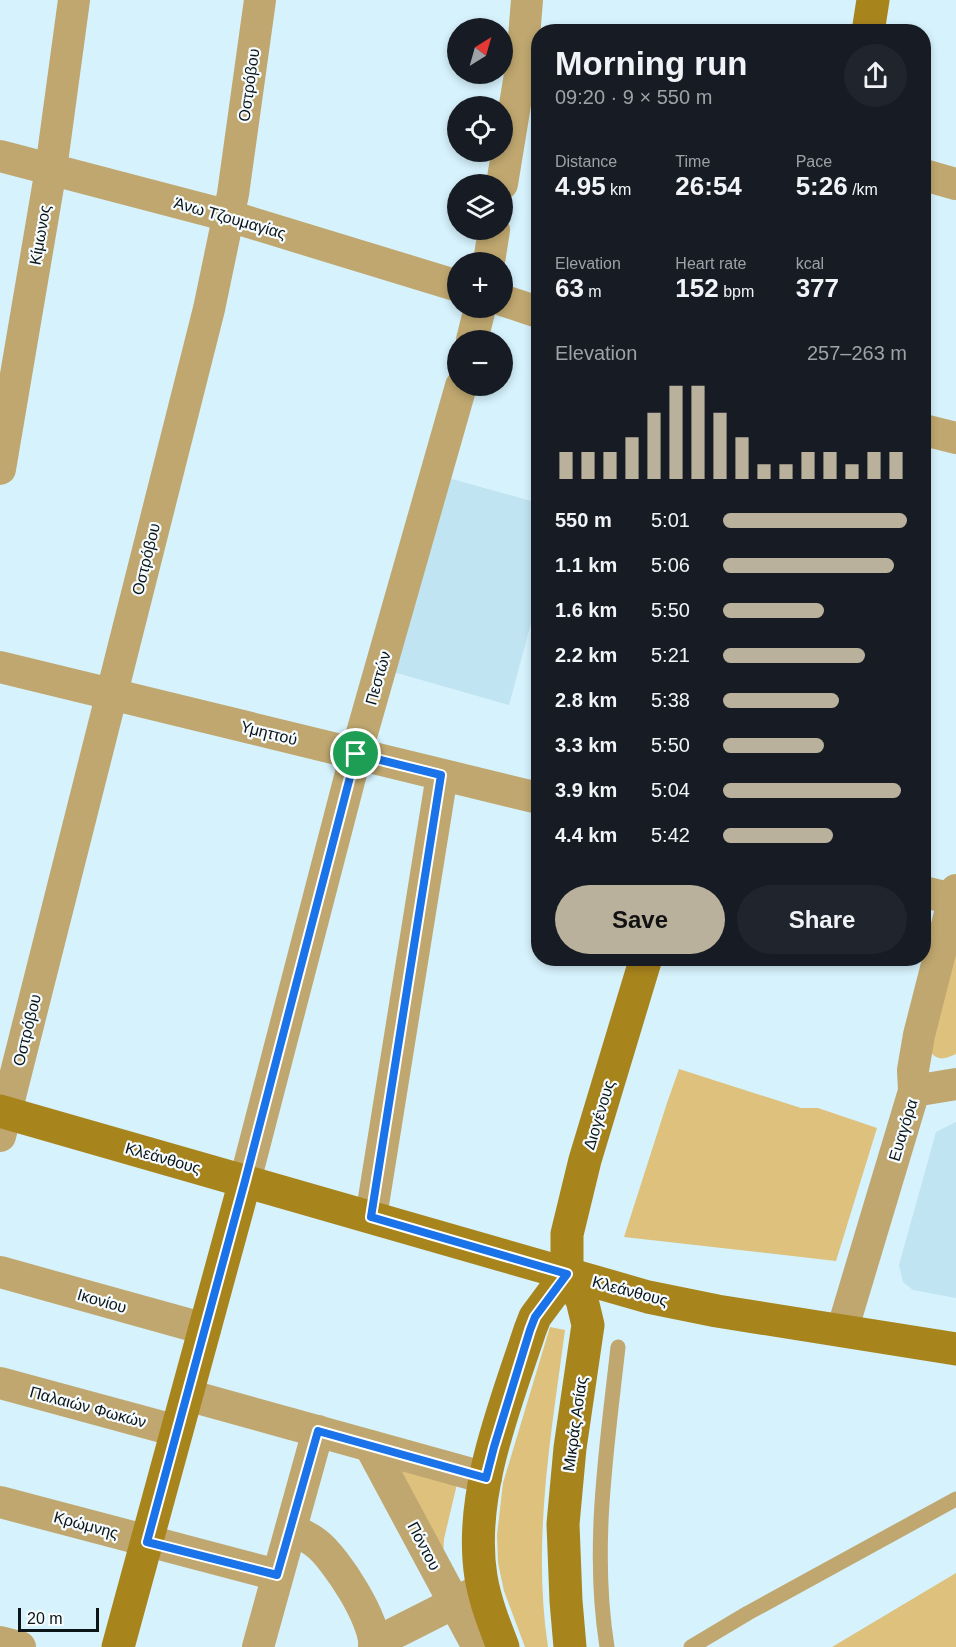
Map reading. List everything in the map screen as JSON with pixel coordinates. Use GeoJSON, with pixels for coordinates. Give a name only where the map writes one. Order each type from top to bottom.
{"type":"FeatureCollection","features":[{"type":"Feature","properties":{"kind":"street","name":"Κίμωνος"},"geometry":{"type":"LineString","coordinates":[[0,469],[51,169],[74,0]]}},
{"type":"Feature","properties":{"kind":"street","name":"Οστρόβου"},"geometry":{"type":"LineString","coordinates":[[2,1120],[209,309],[229,216],[260,0]]}},
{"type":"Feature","properties":{"kind":"street"},"geometry":{"type":"LineString","coordinates":[[504,174],[530,64],[527,0]]}},
{"type":"Feature","properties":{"kind":"street"},"geometry":{"type":"LineString","coordinates":[[869,24],[873,0]]}},
{"type":"Feature","properties":{"kind":"street","name":"Άνω Τζουμαγίας"},"geometry":{"type":"LineString","coordinates":[[0,156],[229,216],[447,283]]}},
{"type":"Feature","properties":{"kind":"street"},"geometry":{"type":"LineString","coordinates":[[931,177],[956,184]]}},
{"type":"Feature","properties":{"kind":"street"},"geometry":{"type":"LineString","coordinates":[[513,304],[531,310]]}},
{"type":"Feature","properties":{"kind":"street","name":"Πεστών"},"geometry":{"type":"LineString","coordinates":[[245,1181],[356,754],[458,396]]}},
{"type":"Feature","properties":{"kind":"street"},"geometry":{"type":"LineString","coordinates":[[931,432],[956,438]]}},
{"type":"Feature","properties":{"kind":"street","name":"Υμηττού"},"geometry":{"type":"LineString","coordinates":[[0,667],[531,796]]}},
{"type":"Feature","properties":{"kind":"street"},"geometry":{"type":"LineString","coordinates":[[371,1217],[441,775]]}},
{"type":"Feature","properties":{"kind":"street","name":"Ευαγόρα"},"geometry":{"type":"LineString","coordinates":[[842,1332],[914,1091],[913,1070],[944,894]]}},
{"type":"Feature","properties":{"kind":"street","name":"Διογένους"},"geometry":{"type":"LineString","coordinates":[[567,1274],[567,1234],[574,1201],[644,966]]}},
{"type":"Feature","properties":{"kind":"street"},"geometry":{"type":"LineString","coordinates":[[914,1091],[956,1084]]}},
{"type":"Feature","properties":{"kind":"street","name":"Κλεάνθους"},"geometry":{"type":"LineString","coordinates":[[2,1120],[245,1181],[631,1292],[696,1307],[956,1349]]}},
{"type":"Feature","properties":{"kind":"street"},"geometry":{"type":"LineString","coordinates":[[118,1647],[245,1181]]}},
{"type":"Feature","properties":{"kind":"street","name":"Ικονίου"},"geometry":{"type":"LineString","coordinates":[[0,1272],[205,1329]]}},
{"type":"Feature","properties":{"kind":"street"},"geometry":{"type":"LineString","coordinates":[[503,1647],[483,1588],[480,1566],[480,1514],[486,1478],[535,1317],[567,1274]]}},
{"type":"Feature","properties":{"kind":"street","name":"Μικράς Ασίας"},"geometry":{"type":"LineString","coordinates":[[567,1274],[582,1300],[588,1326],[570,1448],[563,1524],[570,1647]]}},
{"type":"Feature","properties":{"kind":"street","name":"Παλαιών Φωκών"},"geometry":{"type":"LineString","coordinates":[[0,1383],[177,1431]]}},
{"type":"Feature","properties":{"kind":"street"},"geometry":{"type":"LineString","coordinates":[[187,1395],[486,1478]]}},
{"type":"Feature","properties":{"kind":"street"},"geometry":{"type":"LineString","coordinates":[[258,1647],[318,1431]]}},
{"type":"Feature","properties":{"kind":"street","name":"Πόντου"},"geometry":{"type":"LineString","coordinates":[[369,1446],[478,1647]]}},
{"type":"Feature","properties":{"kind":"street","name":"Κρώμνης"},"geometry":{"type":"LineString","coordinates":[[0,1502],[277,1575]]}},
{"type":"Feature","properties":{"kind":"street"},"geometry":{"type":"LineString","coordinates":[[291,1529],[316,1543],[338,1567],[367,1619],[375,1637],[375,1645],[483,1588]]}},
{"type":"Feature","properties":{"kind":"street"},"geometry":{"type":"LineString","coordinates":[[0,1642],[20,1647]]}},
{"type":"Feature","properties":{"kind":"lane"},"geometry":{"type":"LineString","coordinates":[[607,1647],[602,1602],[601,1507],[618,1347]]}},
{"type":"Feature","properties":{"kind":"lane"},"geometry":{"type":"LineString","coordinates":[[691,1647],[748,1613],[956,1499]]}},
{"type":"Feature","properties":{"kind":"shaded area"},"geometry":{"type":"Polygon","coordinates":[[[445,477],[531,501],[531,623],[509,705],[390,671],[445,477]]]}},
{"type":"Feature","properties":{"kind":"shaded area"},"geometry":{"type":"Polygon","coordinates":[[[956,920],[956,1054],[941,1058],[928,1050],[956,920]]]}},
{"type":"Feature","properties":{"kind":"shaded area"},"geometry":{"type":"Polygon","coordinates":[[[679,1069],[801,1108],[818,1108],[877,1128],[836,1261],[624,1237],[679,1069]]]}},
{"type":"Feature","properties":{"kind":"shaded area"},"geometry":{"type":"Polygon","coordinates":[[[956,1122],[956,1298],[913,1290],[903,1282],[899,1265],[936,1132],[956,1122]]]}},
{"type":"Feature","properties":{"kind":"shaded area"},"geometry":{"type":"Polygon","coordinates":[[[550,1327],[565,1330],[545,1488],[542,1568],[548,1647],[525,1647],[504,1591],[498,1563],[497,1535],[503,1483],[550,1327]]]}},
{"type":"Feature","properties":{"kind":"shaded area"},"geometry":{"type":"Polygon","coordinates":[[[384,1460],[457,1484],[444,1539],[443,1555],[384,1460]]]}},
{"type":"Feature","properties":{"kind":"shaded area"},"geometry":{"type":"Polygon","coordinates":[[[956,1573],[956,1647],[832,1647],[956,1573]]]}},
{"type":"Feature","properties":{"kind":"route"},"geometry":{"type":"LineString","coordinates":[[356,754],[441,775],[371,1217],[567,1274],[535,1317],[509,1395],[486,1478],[318,1431],[277,1575],[147,1542],[245,1181],[356,754]]}}]}
